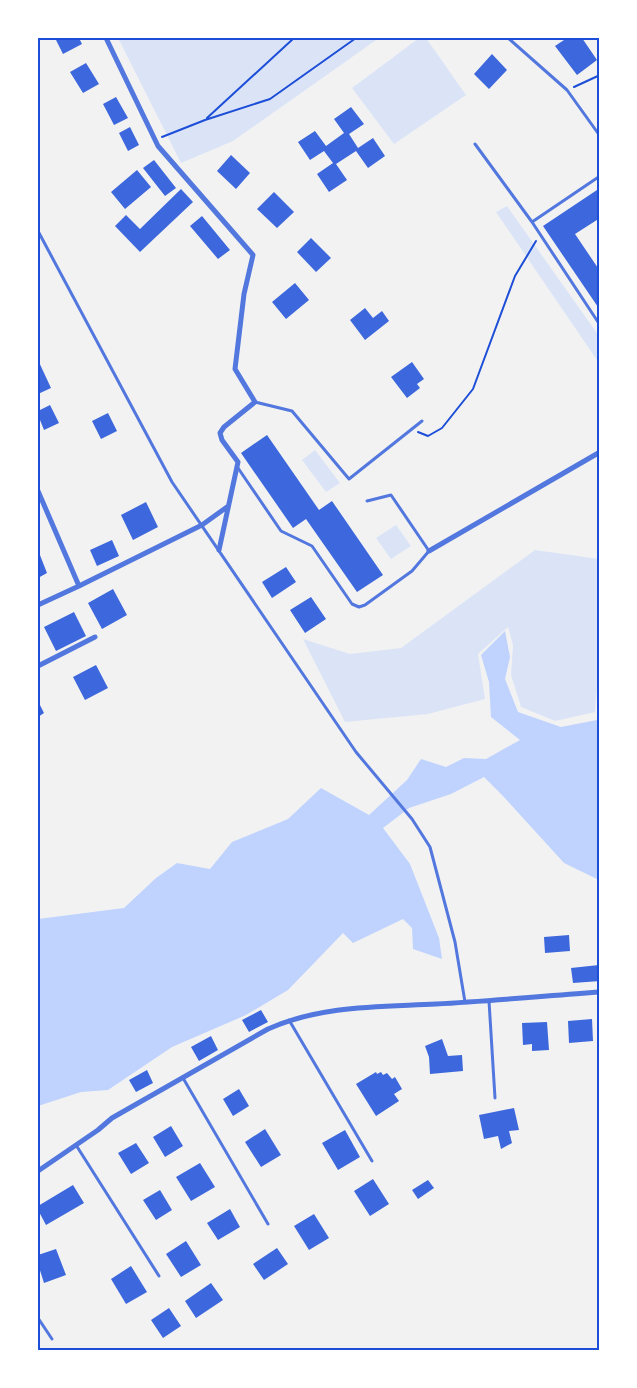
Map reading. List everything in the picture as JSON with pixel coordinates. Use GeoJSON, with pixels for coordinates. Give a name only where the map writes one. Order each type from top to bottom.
{"type":"FeatureCollection","features":[{"type":"Feature","properties":{"kind":"street"},"geometry":{"type":"LineString","coordinates":[[106,38],[158,146],[253,255],[244,294],[235,370],[255,402],[224,427],[220,433],[222,440],[238,462],[219,550]]}},
{"type":"Feature","properties":{"kind":"street"},"geometry":{"type":"LineString","coordinates":[[429,551],[600,452]]}},
{"type":"Feature","properties":{"kind":"street"},"geometry":{"type":"LineString","coordinates":[[38,491],[79,586]]}},
{"type":"Feature","properties":{"kind":"street"},"geometry":{"type":"LineString","coordinates":[[38,605],[202,525],[227,507]]}},
{"type":"Feature","properties":{"kind":"street"},"geometry":{"type":"LineString","coordinates":[[38,666],[95,637]]}},
{"type":"Feature","properties":{"kind":"street"},"geometry":{"type":"LineString","coordinates":[[38,1170],[112,1118],[268,1029],[289,1020],[313,1013],[343,1009],[489,1001],[600,992]]}},
{"type":"Feature","properties":{"kind":"lane"},"geometry":{"type":"LineString","coordinates":[[508,38],[567,90],[600,136]]}},
{"type":"Feature","properties":{"kind":"lane"},"geometry":{"type":"LineString","coordinates":[[476,144],[532,222],[600,325]]}},
{"type":"Feature","properties":{"kind":"lane"},"geometry":{"type":"LineString","coordinates":[[532,222],[600,176]]}},
{"type":"Feature","properties":{"kind":"lane"},"geometry":{"type":"LineString","coordinates":[[38,231],[172,482],[356,752],[412,820],[430,847],[455,942],[464,1002]]}},
{"type":"Feature","properties":{"kind":"lane"},"geometry":{"type":"LineString","coordinates":[[255,402],[292,411],[349,479],[422,421]]}},
{"type":"Feature","properties":{"kind":"lane"},"geometry":{"type":"LineString","coordinates":[[237,468],[281,531],[312,546],[352,604],[359,607],[365,605],[412,571],[429,551],[391,495],[367,501]]}},
{"type":"Feature","properties":{"kind":"lane"},"geometry":{"type":"LineString","coordinates":[[489,1001],[495,1098]]}},
{"type":"Feature","properties":{"kind":"lane"},"geometry":{"type":"LineString","coordinates":[[289,1020],[372,1161]]}},
{"type":"Feature","properties":{"kind":"lane"},"geometry":{"type":"LineString","coordinates":[[183,1078],[268,1224]]}},
{"type":"Feature","properties":{"kind":"lane"},"geometry":{"type":"LineString","coordinates":[[76,1145],[159,1276]]}},
{"type":"Feature","properties":{"kind":"lane"},"geometry":{"type":"LineString","coordinates":[[38,1318],[52,1339]]}},
{"type":"Feature","properties":{"kind":"path"},"geometry":{"type":"LineString","coordinates":[[205,120],[294,38]]}},
{"type":"Feature","properties":{"kind":"path"},"geometry":{"type":"LineString","coordinates":[[155,140],[205,120],[270,99],[356,38]]}},
{"type":"Feature","properties":{"kind":"path"},"geometry":{"type":"LineString","coordinates":[[567,90],[600,75]]}},
{"type":"Feature","properties":{"kind":"path"},"geometry":{"type":"LineString","coordinates":[[412,430],[428,436],[442,428],[473,389],[515,276],[540,235]]}},
{"type":"Feature","properties":{"kind":"shaded area"},"geometry":{"type":"Polygon","coordinates":[[[118,38],[379,38],[233,141],[181,163],[118,38]]]}},
{"type":"Feature","properties":{"kind":"shaded area"},"geometry":{"type":"Polygon","coordinates":[[[419,38],[426,38],[466,95],[394,144],[352,88],[419,38]]]}},
{"type":"Feature","properties":{"kind":"shaded area"},"geometry":{"type":"Polygon","coordinates":[[[507,206],[599,336],[599,363],[496,212],[507,206]]]}},
{"type":"Feature","properties":{"kind":"shaded area"},"geometry":{"type":"Polygon","coordinates":[[[315,450],[340,483],[326,492],[302,460],[315,450]]]}},
{"type":"Feature","properties":{"kind":"shaded area"},"geometry":{"type":"Polygon","coordinates":[[[396,525],[411,546],[391,559],[376,538],[396,525]]]}},
{"type":"Feature","properties":{"kind":"shaded area"},"geometry":{"type":"Polygon","coordinates":[[[535,550],[599,559],[600,650],[595,712],[555,721],[521,707],[511,675],[513,645],[508,627],[478,654],[485,699],[428,714],[345,722],[303,639],[350,654],[401,648],[535,550]]]}},
{"type":"Feature","properties":{"kind":"water"},"geometry":{"type":"Polygon","coordinates":[[[505,631],[510,657],[505,679],[518,712],[561,727],[597,720],[599,699],[599,880],[564,863],[484,777],[451,794],[409,808],[383,828],[410,864],[439,938],[442,959],[413,949],[412,928],[403,919],[353,943],[343,933],[288,990],[246,1015],[172,1047],[108,1090],[81,1092],[38,1106],[38,919],[124,908],[156,878],[177,863],[210,869],[232,842],[288,819],[321,788],[369,815],[407,780],[421,759],[446,767],[464,758],[486,759],[520,740],[491,717],[489,682],[481,655],[505,631]]]}},
{"type":"Feature","properties":{"kind":"building"},"geometry":{"type":"Polygon","coordinates":[[[55,38],[79,38],[82,44],[63,54],[55,38]]]}},
{"type":"Feature","properties":{"kind":"building"},"geometry":{"type":"Polygon","coordinates":[[[567,38],[582,38],[597,60],[577,75],[555,46],[567,38]]]}},
{"type":"Feature","properties":{"kind":"building"},"geometry":{"type":"Polygon","coordinates":[[[492,54],[507,70],[489,89],[474,74],[492,54]]]}},
{"type":"Feature","properties":{"kind":"building"},"geometry":{"type":"Polygon","coordinates":[[[86,63],[99,84],[83,93],[70,72],[86,63]]]}},
{"type":"Feature","properties":{"kind":"building"},"geometry":{"type":"Polygon","coordinates":[[[116,97],[128,118],[114,125],[103,104],[116,97]]]}},
{"type":"Feature","properties":{"kind":"building"},"geometry":{"type":"Polygon","coordinates":[[[351,107],[364,124],[349,134],[358,148],[373,138],[385,156],[368,168],[356,151],[336,164],[347,180],[329,192],[317,174],[333,163],[324,151],[310,160],[298,142],[315,131],[326,146],[344,133],[334,119],[351,107]]]}},
{"type":"Feature","properties":{"kind":"building"},"geometry":{"type":"Polygon","coordinates":[[[130,127],[139,145],[128,151],[119,133],[130,127]]]}},
{"type":"Feature","properties":{"kind":"building"},"geometry":{"type":"Polygon","coordinates":[[[231,155],[250,173],[236,189],[217,171],[231,155]]]}},
{"type":"Feature","properties":{"kind":"building"},"geometry":{"type":"Polygon","coordinates":[[[154,160],[176,188],[165,196],[143,168],[154,160]]]}},
{"type":"Feature","properties":{"kind":"building"},"geometry":{"type":"Polygon","coordinates":[[[137,170],[151,187],[125,209],[111,192],[137,170]]]}},
{"type":"Feature","properties":{"kind":"building"},"geometry":{"type":"Polygon","coordinates":[[[600,188],[600,218],[575,234],[600,271],[600,310],[543,226],[600,188]]]}},
{"type":"Feature","properties":{"kind":"building"},"geometry":{"type":"Polygon","coordinates":[[[181,189],[193,202],[140,252],[115,226],[126,215],[140,229],[181,189]]]}},
{"type":"Feature","properties":{"kind":"building"},"geometry":{"type":"Polygon","coordinates":[[[274,192],[294,212],[277,228],[257,209],[274,192]]]}},
{"type":"Feature","properties":{"kind":"building"},"geometry":{"type":"Polygon","coordinates":[[[202,216],[230,250],[218,259],[190,226],[202,216]]]}},
{"type":"Feature","properties":{"kind":"building"},"geometry":{"type":"Polygon","coordinates":[[[311,238],[331,258],[316,272],[297,252],[311,238]]]}},
{"type":"Feature","properties":{"kind":"building"},"geometry":{"type":"Polygon","coordinates":[[[295,283],[309,300],[286,319],[272,302],[295,283]]]}},
{"type":"Feature","properties":{"kind":"building"},"geometry":{"type":"Polygon","coordinates":[[[365,308],[373,318],[382,311],[389,321],[365,340],[350,320],[365,308]]]}},
{"type":"Feature","properties":{"kind":"building"},"geometry":{"type":"Polygon","coordinates":[[[38,360],[51,388],[38,394],[38,360]]]}},
{"type":"Feature","properties":{"kind":"building"},"geometry":{"type":"Polygon","coordinates":[[[412,362],[424,379],[417,384],[420,388],[407,398],[391,377],[412,362]]]}},
{"type":"Feature","properties":{"kind":"building"},"geometry":{"type":"Polygon","coordinates":[[[50,405],[59,423],[44,430],[38,411],[50,405]]]}},
{"type":"Feature","properties":{"kind":"building"},"geometry":{"type":"Polygon","coordinates":[[[108,413],[117,431],[101,439],[92,421],[108,413]]]}},
{"type":"Feature","properties":{"kind":"building"},"geometry":{"type":"Polygon","coordinates":[[[267,435],[319,510],[332,501],[383,575],[357,592],[306,519],[293,528],[241,453],[267,435]]]}},
{"type":"Feature","properties":{"kind":"building"},"geometry":{"type":"Polygon","coordinates":[[[146,502],[158,527],[133,540],[121,515],[146,502]]]}},
{"type":"Feature","properties":{"kind":"building"},"geometry":{"type":"Polygon","coordinates":[[[112,540],[119,556],[97,566],[90,550],[112,540]]]}},
{"type":"Feature","properties":{"kind":"building"},"geometry":{"type":"Polygon","coordinates":[[[38,550],[47,573],[38,578],[38,550]]]}},
{"type":"Feature","properties":{"kind":"building"},"geometry":{"type":"Polygon","coordinates":[[[286,567],[296,582],[272,598],[262,582],[286,567]]]}},
{"type":"Feature","properties":{"kind":"building"},"geometry":{"type":"Polygon","coordinates":[[[113,589],[127,615],[102,629],[88,603],[113,589]]]}},
{"type":"Feature","properties":{"kind":"building"},"geometry":{"type":"Polygon","coordinates":[[[311,597],[326,619],[305,633],[290,610],[311,597]]]}},
{"type":"Feature","properties":{"kind":"building"},"geometry":{"type":"Polygon","coordinates":[[[74,612],[86,636],[56,651],[44,627],[74,612]]]}},
{"type":"Feature","properties":{"kind":"building"},"geometry":{"type":"Polygon","coordinates":[[[96,665],[108,688],[85,700],[73,677],[96,665]]]}},
{"type":"Feature","properties":{"kind":"building"},"geometry":{"type":"Polygon","coordinates":[[[38,701],[44,713],[38,717],[38,701]]]}},
{"type":"Feature","properties":{"kind":"building"},"geometry":{"type":"Polygon","coordinates":[[[569,935],[570,951],[545,953],[544,937],[569,935]]]}},
{"type":"Feature","properties":{"kind":"building"},"geometry":{"type":"Polygon","coordinates":[[[599,965],[600,981],[573,983],[571,968],[599,965]]]}},
{"type":"Feature","properties":{"kind":"building"},"geometry":{"type":"Polygon","coordinates":[[[261,1010],[268,1022],[249,1032],[242,1020],[261,1010]]]}},
{"type":"Feature","properties":{"kind":"building"},"geometry":{"type":"Polygon","coordinates":[[[592,1019],[593,1041],[569,1043],[568,1021],[592,1019]]]}},
{"type":"Feature","properties":{"kind":"building"},"geometry":{"type":"Polygon","coordinates":[[[547,1022],[549,1050],[532,1051],[532,1044],[523,1045],[522,1023],[547,1022]]]}},
{"type":"Feature","properties":{"kind":"building"},"geometry":{"type":"Polygon","coordinates":[[[211,1036],[218,1050],[199,1061],[191,1047],[211,1036]]]}},
{"type":"Feature","properties":{"kind":"building"},"geometry":{"type":"Polygon","coordinates":[[[442,1039],[448,1056],[462,1055],[463,1071],[430,1074],[429,1057],[425,1046],[442,1039]]]}},
{"type":"Feature","properties":{"kind":"building"},"geometry":{"type":"Polygon","coordinates":[[[147,1070],[153,1083],[136,1092],[129,1080],[147,1070]]]}},
{"type":"Feature","properties":{"kind":"building"},"geometry":{"type":"Polygon","coordinates":[[[376,1072],[377,1074],[381,1072],[383,1075],[387,1073],[392,1079],[395,1077],[402,1089],[394,1094],[399,1101],[376,1116],[356,1084],[376,1072]]]}},
{"type":"Feature","properties":{"kind":"building"},"geometry":{"type":"Polygon","coordinates":[[[239,1089],[249,1106],[233,1116],[223,1099],[239,1089]]]}},
{"type":"Feature","properties":{"kind":"building"},"geometry":{"type":"Polygon","coordinates":[[[514,1108],[519,1130],[509,1131],[512,1143],[501,1149],[498,1136],[484,1139],[479,1115],[514,1108]]]}},
{"type":"Feature","properties":{"kind":"building"},"geometry":{"type":"Polygon","coordinates":[[[171,1126],[183,1146],[165,1157],[153,1137],[171,1126]]]}},
{"type":"Feature","properties":{"kind":"building"},"geometry":{"type":"Polygon","coordinates":[[[265,1129],[281,1155],[261,1167],[245,1142],[265,1129]]]}},
{"type":"Feature","properties":{"kind":"building"},"geometry":{"type":"Polygon","coordinates":[[[345,1130],[360,1157],[338,1170],[322,1143],[345,1130]]]}},
{"type":"Feature","properties":{"kind":"building"},"geometry":{"type":"Polygon","coordinates":[[[136,1143],[149,1163],[131,1174],[118,1153],[136,1143]]]}},
{"type":"Feature","properties":{"kind":"building"},"geometry":{"type":"Polygon","coordinates":[[[200,1163],[215,1187],[191,1201],[176,1177],[200,1163]]]}},
{"type":"Feature","properties":{"kind":"building"},"geometry":{"type":"Polygon","coordinates":[[[373,1179],[389,1204],[370,1216],[354,1191],[373,1179]]]}},
{"type":"Feature","properties":{"kind":"building"},"geometry":{"type":"Polygon","coordinates":[[[428,1180],[434,1188],[418,1199],[412,1190],[428,1180]]]}},
{"type":"Feature","properties":{"kind":"building"},"geometry":{"type":"Polygon","coordinates":[[[73,1185],[84,1203],[46,1225],[38,1210],[38,1206],[73,1185]]]}},
{"type":"Feature","properties":{"kind":"building"},"geometry":{"type":"Polygon","coordinates":[[[160,1190],[172,1210],[156,1220],[143,1200],[160,1190]]]}},
{"type":"Feature","properties":{"kind":"building"},"geometry":{"type":"Polygon","coordinates":[[[230,1209],[240,1227],[218,1240],[207,1223],[230,1209]]]}},
{"type":"Feature","properties":{"kind":"building"},"geometry":{"type":"Polygon","coordinates":[[[314,1214],[329,1238],[309,1250],[294,1226],[314,1214]]]}},
{"type":"Feature","properties":{"kind":"building"},"geometry":{"type":"Polygon","coordinates":[[[186,1241],[201,1265],[181,1277],[166,1254],[186,1241]]]}},
{"type":"Feature","properties":{"kind":"building"},"geometry":{"type":"Polygon","coordinates":[[[277,1248],[288,1264],[264,1280],[253,1264],[277,1248]]]}},
{"type":"Feature","properties":{"kind":"building"},"geometry":{"type":"Polygon","coordinates":[[[56,1249],[66,1275],[44,1283],[38,1264],[38,1255],[56,1249]]]}},
{"type":"Feature","properties":{"kind":"building"},"geometry":{"type":"Polygon","coordinates":[[[131,1266],[147,1292],[126,1304],[111,1279],[131,1266]]]}},
{"type":"Feature","properties":{"kind":"building"},"geometry":{"type":"Polygon","coordinates":[[[211,1283],[223,1300],[196,1318],[185,1301],[211,1283]]]}},
{"type":"Feature","properties":{"kind":"building"},"geometry":{"type":"Polygon","coordinates":[[[169,1308],[181,1326],[163,1338],[151,1320],[169,1308]]]}}]}
